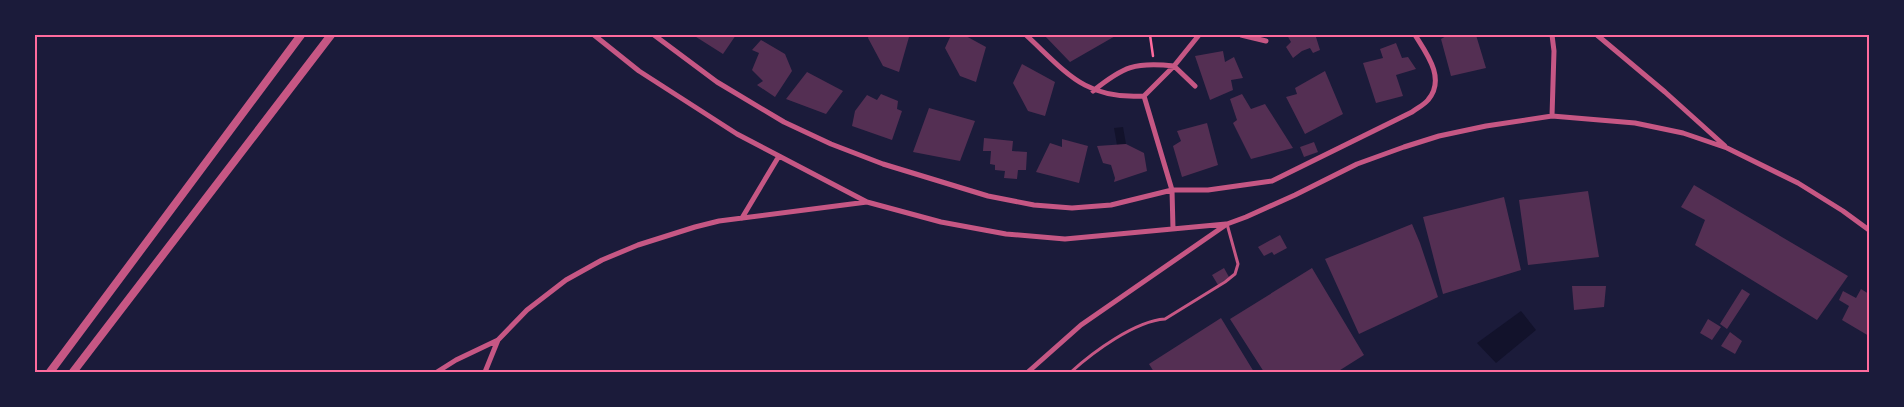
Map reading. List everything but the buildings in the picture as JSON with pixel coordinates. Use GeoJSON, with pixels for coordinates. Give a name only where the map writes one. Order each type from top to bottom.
{"type":"FeatureCollection","features":[{"type":"Feature","properties":{"kind":"street"},"geometry":{"type":"LineString","coordinates":[[50,372],[301,35]]}},
{"type":"Feature","properties":{"kind":"street"},"geometry":{"type":"LineString","coordinates":[[73,372],[332,35]]}},
{"type":"Feature","properties":{"kind":"street"},"geometry":{"type":"LineString","coordinates":[[594,35],[639,71],[736,134],[867,202],[941,222],[1006,234],[1065,239],[1226,224],[1295,195],[1357,164],[1404,147],[1439,136],[1486,126],[1552,116],[1635,123],[1683,133],[1727,148],[1798,183],[1869,230]]}},
{"type":"Feature","properties":{"kind":"street"},"geometry":{"type":"LineString","coordinates":[[1026,35],[1074,78],[1093,91],[1112,96],[1144,96],[1174,66],[1199,35]]}},
{"type":"Feature","properties":{"kind":"street"},"geometry":{"type":"LineString","coordinates":[[1241,35],[1266,41]]}},
{"type":"Feature","properties":{"kind":"street"},"geometry":{"type":"LineString","coordinates":[[657,36],[717,82],[784,122],[831,144],[883,164],[988,196],[1034,205],[1072,208],[1111,205],[1172,190],[1208,190],[1272,181],[1412,112],[1428,100],[1435,87],[1434,70],[1415,35]]}},
{"type":"Feature","properties":{"kind":"street"},"geometry":{"type":"LineString","coordinates":[[1552,35],[1554,51],[1552,116]]}},
{"type":"Feature","properties":{"kind":"street"},"geometry":{"type":"LineString","coordinates":[[1596,35],[1665,92],[1727,148]]}},
{"type":"Feature","properties":{"kind":"street"},"geometry":{"type":"LineString","coordinates":[[1093,91],[1114,74],[1125,68],[1154,64],[1174,66],[1195,86]]}},
{"type":"Feature","properties":{"kind":"street"},"geometry":{"type":"LineString","coordinates":[[1144,96],[1172,190],[1173,229]]}},
{"type":"Feature","properties":{"kind":"street"},"geometry":{"type":"LineString","coordinates":[[742,218],[779,156]]}},
{"type":"Feature","properties":{"kind":"street"},"geometry":{"type":"LineString","coordinates":[[437,372],[456,360],[498,340],[527,310],[566,280],[602,260],[638,245],[694,227],[742,218],[867,202]]}},
{"type":"Feature","properties":{"kind":"street"},"geometry":{"type":"LineString","coordinates":[[1028,372],[1081,325],[1226,224]]}},
{"type":"Feature","properties":{"kind":"street"},"geometry":{"type":"LineString","coordinates":[[485,372],[498,340]]}},
{"type":"Feature","properties":{"kind":"lane"},"geometry":{"type":"LineString","coordinates":[[1071,372],[1102,348],[1141,324],[1165,318],[1235,274],[1238,264],[1226,224]]}},
{"type":"Feature","properties":{"kind":"path"},"geometry":{"type":"LineString","coordinates":[[1150,35],[1154,64]]}},
{"type":"Feature","properties":{"kind":"shaded area"},"geometry":{"type":"Polygon","coordinates":[[[1123,127],[1126,144],[1117,145],[1114,128],[1123,127]]]}},
{"type":"Feature","properties":{"kind":"shaded area"},"geometry":{"type":"Polygon","coordinates":[[[1521,311],[1536,330],[1496,363],[1477,343],[1521,311]]]}}]}
